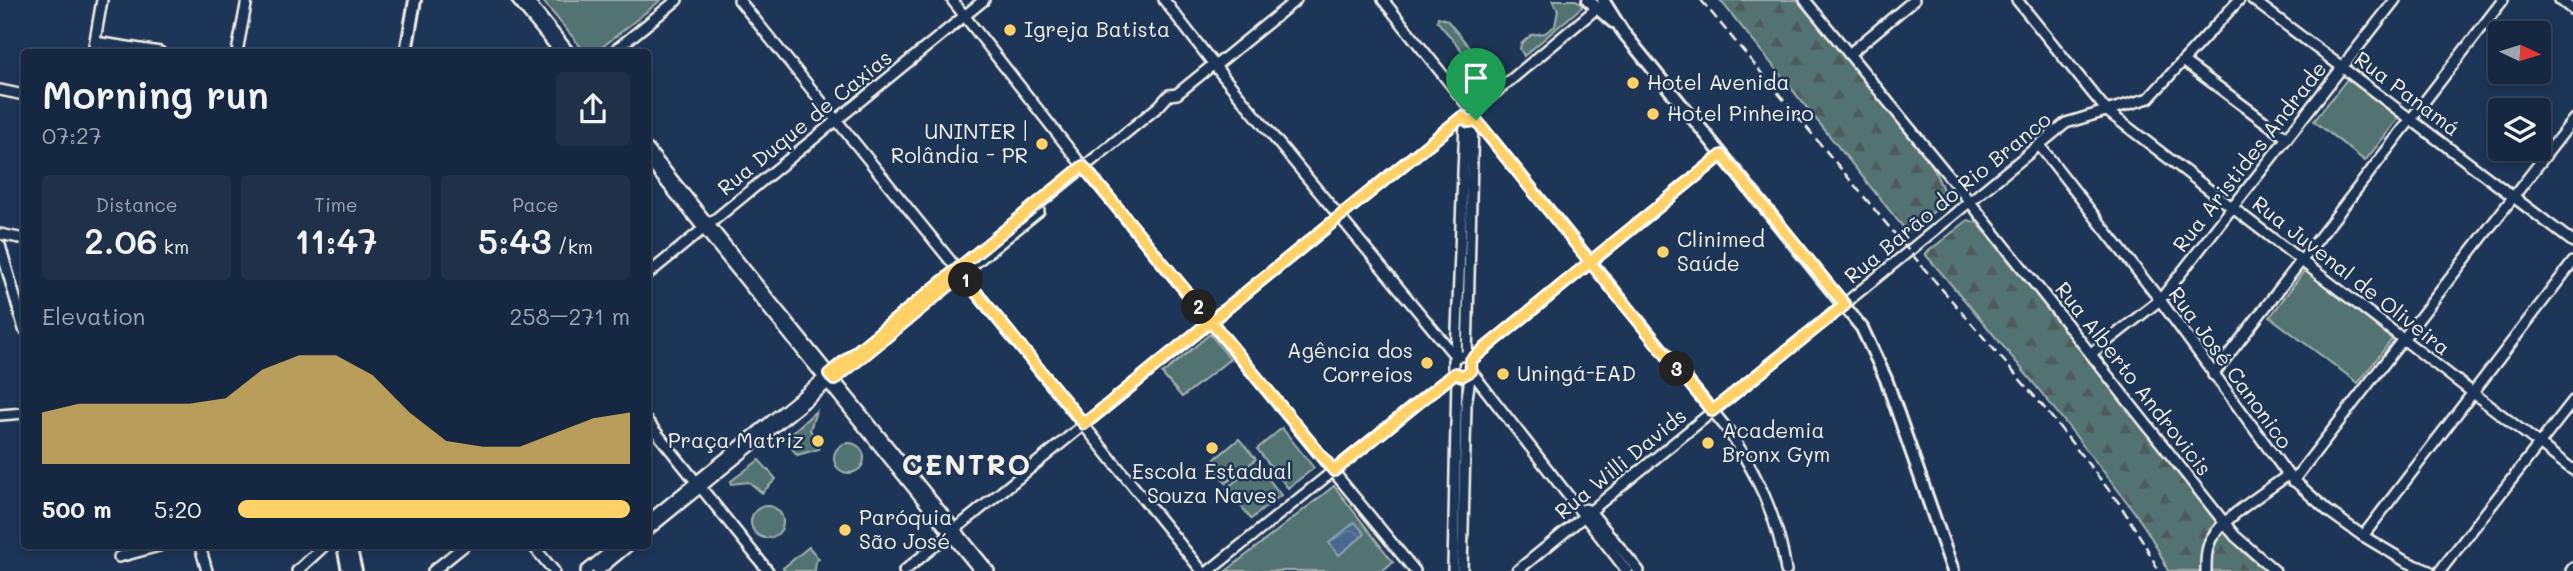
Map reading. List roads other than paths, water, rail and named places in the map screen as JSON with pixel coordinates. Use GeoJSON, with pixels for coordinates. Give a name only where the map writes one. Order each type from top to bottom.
{"type":"FeatureCollection","features":[{"type":"Feature","properties":{"kind":"main road"},"geometry":{"type":"LineString","coordinates":[[400,49],[408,0]]}},
{"type":"Feature","properties":{"kind":"main road"},"geometry":{"type":"LineString","coordinates":[[406,49],[415,0]]}},
{"type":"Feature","properties":{"kind":"main road"},"geometry":{"type":"LineString","coordinates":[[1588,0],[1600,4],[1618,25],[1862,328],[1879,361],[1953,571]]}},
{"type":"Feature","properties":{"kind":"main road"},"geometry":{"type":"LineString","coordinates":[[344,549],[348,571]]}},
{"type":"Feature","properties":{"kind":"main road"},"geometry":{"type":"LineString","coordinates":[[352,549],[356,571]]}},
{"type":"Feature","properties":{"kind":"street"},"geometry":{"type":"LineString","coordinates":[[94,49],[102,0]]}},
{"type":"Feature","properties":{"kind":"street"},"geometry":{"type":"LineString","coordinates":[[238,49],[247,0]]}},
{"type":"Feature","properties":{"kind":"street"},"geometry":{"type":"LineString","coordinates":[[517,0],[558,49]]}},
{"type":"Feature","properties":{"kind":"street"},"geometry":{"type":"LineString","coordinates":[[527,0],[567,49]]}},
{"type":"Feature","properties":{"kind":"street"},"geometry":{"type":"LineString","coordinates":[[617,49],[677,0]]}},
{"type":"Feature","properties":{"kind":"street"},"geometry":{"type":"LineString","coordinates":[[738,0],[1202,571]]}},
{"type":"Feature","properties":{"kind":"street"},"geometry":{"type":"LineString","coordinates":[[952,0],[1085,169],[1415,571]]}},
{"type":"Feature","properties":{"kind":"street","name":"Rua Duque de Caxias"},"geometry":{"type":"LineString","coordinates":[[651,272],[985,0]]}},
{"type":"Feature","properties":{"kind":"street"},"geometry":{"type":"LineString","coordinates":[[1164,0],[1214,65],[1456,357],[1469,358],[1722,155]]}},
{"type":"Feature","properties":{"kind":"street"},"geometry":{"type":"LineString","coordinates":[[651,519],[765,432],[960,273],[1169,95],[1177,94],[1296,0]]}},
{"type":"Feature","properties":{"kind":"street"},"geometry":{"type":"LineString","coordinates":[[904,571],[1340,216],[1478,112],[1383,0]]}},
{"type":"Feature","properties":{"kind":"street","name":"Rua Alberto Androvicis"},"geometry":{"type":"LineString","coordinates":[[1805,0],[2092,353],[2235,536],[2275,571]]}},
{"type":"Feature","properties":{"kind":"street"},"geometry":{"type":"LineString","coordinates":[[1849,54],[1914,0]]}},
{"type":"Feature","properties":{"kind":"street","name":"Rua Juvenal de Oliveira"},"geometry":{"type":"LineString","coordinates":[[2017,0],[2107,111],[2573,470]]}},
{"type":"Feature","properties":{"kind":"street","name":"Rua Barão do Rio Branco"},"geometry":{"type":"LineString","coordinates":[[1845,305],[2066,124],[2149,98],[2239,0]]}},
{"type":"Feature","properties":{"kind":"street","name":"Rua Panamá"},"geometry":{"type":"LineString","coordinates":[[2253,0],[2573,242]]}},
{"type":"Feature","properties":{"kind":"street","name":"Rua Aristides Andrade"},"geometry":{"type":"LineString","coordinates":[[2092,353],[2160,300],[2395,0]]}},
{"type":"Feature","properties":{"kind":"street"},"geometry":{"type":"LineString","coordinates":[[2213,374],[2503,0]]}},
{"type":"Feature","properties":{"kind":"street"},"geometry":{"type":"LineString","coordinates":[[2560,0],[2573,10]]}},
{"type":"Feature","properties":{"kind":"street"},"geometry":{"type":"LineString","coordinates":[[1600,4],[1472,107],[1462,110],[1590,262],[1740,448],[1759,485],[1776,530],[1786,571]]}},
{"type":"Feature","properties":{"kind":"street"},"geometry":{"type":"LineString","coordinates":[[95,42],[140,49]]}},
{"type":"Feature","properties":{"kind":"street"},"geometry":{"type":"LineString","coordinates":[[2183,61],[2287,138]]}},
{"type":"Feature","properties":{"kind":"street"},"geometry":{"type":"LineString","coordinates":[[0,90],[21,94]]}},
{"type":"Feature","properties":{"kind":"street"},"geometry":{"type":"LineString","coordinates":[[1462,571],[1456,374],[1453,360],[1456,357],[1466,217],[1469,120]]}},
{"type":"Feature","properties":{"kind":"street"},"geometry":{"type":"LineString","coordinates":[[2206,571],[2206,554],[2211,539],[2225,523],[2291,478],[2573,121]]}},
{"type":"Feature","properties":{"kind":"street","name":"Rua José Canonico"},"geometry":{"type":"LineString","coordinates":[[2039,145],[2160,300],[2291,478],[2363,537],[2405,561],[2429,571]]}},
{"type":"Feature","properties":{"kind":"street"},"geometry":{"type":"LineString","coordinates":[[651,153],[706,226]]}},
{"type":"Feature","properties":{"kind":"street"},"geometry":{"type":"LineString","coordinates":[[651,163],[774,309],[952,531],[989,571]]}},
{"type":"Feature","properties":{"kind":"street"},"geometry":{"type":"LineString","coordinates":[[1453,571],[1471,371],[1466,217]]}},
{"type":"Feature","properties":{"kind":"street"},"geometry":{"type":"LineString","coordinates":[[0,234],[21,238]]}},
{"type":"Feature","properties":{"kind":"street"},"geometry":{"type":"LineString","coordinates":[[0,245],[21,318]]}},
{"type":"Feature","properties":{"kind":"street"},"geometry":{"type":"LineString","coordinates":[[2363,537],[2573,261]]}},
{"type":"Feature","properties":{"kind":"street","name":"Rua Willi Davids"},"geometry":{"type":"LineString","coordinates":[[1517,571],[1845,305]]}},
{"type":"Feature","properties":{"kind":"street"},"geometry":{"type":"LineString","coordinates":[[1456,374],[1462,376],[1471,371]]}},
{"type":"Feature","properties":{"kind":"street"},"geometry":{"type":"LineString","coordinates":[[1471,371],[1577,505],[1639,571]]}},
{"type":"Feature","properties":{"kind":"street"},"geometry":{"type":"LineString","coordinates":[[1209,571],[1456,374]]}},
{"type":"Feature","properties":{"kind":"street"},"geometry":{"type":"LineString","coordinates":[[2440,571],[2573,401]]}},
{"type":"Feature","properties":{"kind":"street"},"geometry":{"type":"LineString","coordinates":[[0,415],[21,413]]}},
{"type":"Feature","properties":{"kind":"street"},"geometry":{"type":"LineString","coordinates":[[651,426],[768,571]]}},
{"type":"Feature","properties":{"kind":"street"},"geometry":{"type":"LineString","coordinates":[[651,527],[698,485]]}},
{"type":"Feature","properties":{"kind":"street"},"geometry":{"type":"LineString","coordinates":[[1587,514],[1627,571]]}},
{"type":"Feature","properties":{"kind":"street"},"geometry":{"type":"LineString","coordinates":[[952,531],[980,571]]}},
{"type":"Feature","properties":{"kind":"street"},"geometry":{"type":"LineString","coordinates":[[119,557],[148,549]]}},
{"type":"Feature","properties":{"kind":"street"},"geometry":{"type":"LineString","coordinates":[[201,549],[207,571]]}},
{"type":"Feature","properties":{"kind":"street"},"geometry":{"type":"LineString","coordinates":[[311,549],[313,558]]}},
{"type":"Feature","properties":{"kind":"street"},"geometry":{"type":"LineString","coordinates":[[297,571],[321,549]]}},
{"type":"Feature","properties":{"kind":"street"},"geometry":{"type":"LineString","coordinates":[[433,571],[460,549]]}},
{"type":"Feature","properties":{"kind":"street"},"geometry":{"type":"LineString","coordinates":[[536,549],[554,571]]}},
{"type":"Feature","properties":{"kind":"street"},"geometry":{"type":"LineString","coordinates":[[586,571],[613,549]]}},
{"type":"Feature","properties":{"kind":"street"},"geometry":{"type":"LineString","coordinates":[[598,571],[624,549]]}},
{"type":"Feature","properties":{"kind":"water"},"geometry":{"type":"Polygon","coordinates":[[[1355,522],[1365,534],[1339,555],[1329,543],[1355,522]]]}},
{"type":"Feature","properties":{"kind":"railway"},"geometry":{"type":"LineString","coordinates":[[1701,0],[1909,251],[2042,405],[2119,503],[2159,571]]}},
{"type":"Feature","properties":{"kind":"place","name":"Igreja Batista"},"geometry":{"type":"Point","coordinates":[1010,30]}},
{"type":"Feature","properties":{"kind":"place","name":"Hotel Avenida"},"geometry":{"type":"Point","coordinates":[1633,83]}},
{"type":"Feature","properties":{"kind":"place","name":"Hotel Pinheiro"},"geometry":{"type":"Point","coordinates":[1653,114]}},
{"type":"Feature","properties":{"kind":"place","name":"UNINTER | Rolândia - PR"},"geometry":{"type":"Point","coordinates":[1042,144]}},
{"type":"Feature","properties":{"kind":"place","name":"Clinimed Saúde"},"geometry":{"type":"Point","coordinates":[1663,252]}},
{"type":"Feature","properties":{"kind":"place","name":"Agência dos Correios"},"geometry":{"type":"Point","coordinates":[1427,363]}},
{"type":"Feature","properties":{"kind":"place","name":"Uningá-EAD"},"geometry":{"type":"Point","coordinates":[1503,374]}},
{"type":"Feature","properties":{"kind":"place","name":"Praça Matriz"},"geometry":{"type":"Point","coordinates":[818,441]}},
{"type":"Feature","properties":{"kind":"place","name":"Academia Bronx Gym"},"geometry":{"type":"Point","coordinates":[1708,443]}},
{"type":"Feature","properties":{"kind":"place","name":"Escola Estadual Souza Naves"},"geometry":{"type":"Point","coordinates":[1212,448]}},
{"type":"Feature","properties":{"kind":"place","name":"Paróquia São José"},"geometry":{"type":"Point","coordinates":[845,530]}},
{"type":"Feature","properties":{"kind":"district","name":"CENTRO"},"geometry":{"type":"Point","coordinates":[967,465]}}]}
